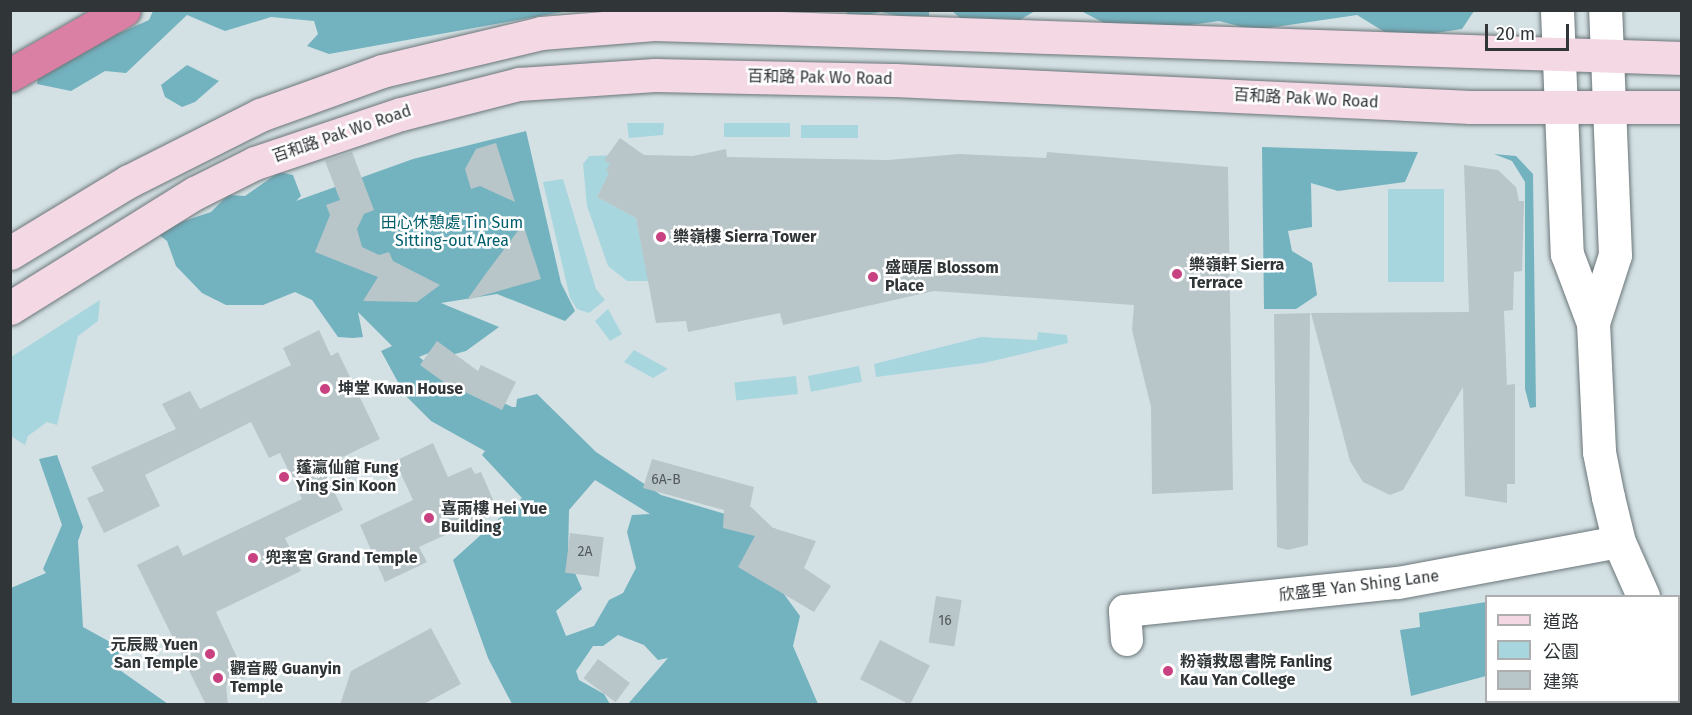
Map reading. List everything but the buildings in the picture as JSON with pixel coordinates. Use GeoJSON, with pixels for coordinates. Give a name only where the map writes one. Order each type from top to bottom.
{"type":"FeatureCollection","features":[{"type":"Feature","properties":{"kind":"highway"},"geometry":{"type":"LineString","coordinates":[[10,75],[124,10]]}},
{"type":"Feature","properties":{"kind":"main road"},"geometry":{"type":"LineString","coordinates":[[10,253],[129,181],[260,115],[382,70],[541,33],[654,24],[1682,58]]}},
{"type":"Feature","properties":{"kind":"main road","name":"百和路 Pak Wo Road"},"geometry":{"type":"LineString","coordinates":[[10,308],[195,194],[255,163],[401,114],[519,84],[655,75],[873,80],[1563,109],[1682,107]]}},
{"type":"Feature","properties":{"kind":"street"},"geometry":{"type":"LineString","coordinates":[[1557,10],[1563,109],[1567,254],[1593,323],[1599,452],[1619,542],[1642,595]]}},
{"type":"Feature","properties":{"kind":"street"},"geometry":{"type":"LineString","coordinates":[[1593,323],[1615,255],[1605,10]]}},
{"type":"Feature","properties":{"kind":"street","name":"欣盛里 Yan Shing Lane"},"geometry":{"type":"LineString","coordinates":[[1127,640],[1125,611],[1398,583],[1619,542]]}},
{"type":"Feature","properties":{"kind":"green space"},"geometry":{"type":"Polygon","coordinates":[[[153,11],[568,11],[329,54],[307,46],[318,34],[314,21],[271,17],[225,31],[187,15],[126,73],[105,71],[71,91],[37,84],[40,65],[98,36],[122,32],[149,20],[153,11]]]}},
{"type":"Feature","properties":{"kind":"green space"},"geometry":{"type":"Polygon","coordinates":[[[845,11],[929,11],[929,16],[902,17],[881,12],[851,18],[845,11]]]}},
{"type":"Feature","properties":{"kind":"green space"},"geometry":{"type":"Polygon","coordinates":[[[952,11],[1035,11],[1016,22],[965,22],[952,11]]]}},
{"type":"Feature","properties":{"kind":"green space"},"geometry":{"type":"Polygon","coordinates":[[[1036,11],[1474,11],[1462,29],[1396,39],[1357,15],[1254,30],[1219,21],[1162,29],[1110,26],[1083,12],[1036,11]]]}},
{"type":"Feature","properties":{"kind":"green space"},"geometry":{"type":"Polygon","coordinates":[[[187,65],[219,81],[195,102],[182,107],[165,97],[161,85],[187,65]]]}},
{"type":"Feature","properties":{"kind":"green space"},"geometry":{"type":"Polygon","coordinates":[[[627,123],[664,123],[663,135],[629,138],[627,123]]]}},
{"type":"Feature","properties":{"kind":"green space"},"geometry":{"type":"Polygon","coordinates":[[[724,123],[790,123],[790,137],[724,137],[724,123]]]}},
{"type":"Feature","properties":{"kind":"green space"},"geometry":{"type":"Polygon","coordinates":[[[801,125],[858,125],[858,138],[801,138],[801,125]]]}},
{"type":"Feature","properties":{"kind":"green space","name":"田心休憩處 Tin Sum Sitting-out Area"},"geometry":{"type":"Polygon","coordinates":[[[526,131],[561,283],[575,311],[565,321],[497,294],[441,303],[499,327],[466,351],[451,355],[436,350],[419,357],[440,373],[512,407],[516,407],[517,399],[537,394],[596,452],[661,495],[776,529],[770,575],[800,616],[793,646],[818,704],[628,704],[668,658],[658,660],[644,645],[618,635],[603,646],[593,646],[576,671],[579,680],[604,694],[610,704],[512,704],[488,658],[453,560],[522,498],[482,455],[485,451],[431,421],[405,395],[381,351],[392,346],[358,312],[363,337],[353,338],[338,337],[312,300],[295,292],[263,305],[226,305],[202,293],[176,266],[167,241],[154,231],[211,212],[228,195],[245,196],[279,172],[293,175],[301,196],[296,201],[413,159],[526,131]],[[595,480],[569,510],[568,557],[582,589],[556,611],[566,636],[594,626],[609,600],[623,593],[636,568],[627,532],[632,515],[650,514],[595,480]]]}},
{"type":"Feature","properties":{"kind":"green space"},"geometry":{"type":"Polygon","coordinates":[[[1262,147],[1418,152],[1405,182],[1338,191],[1311,183],[1312,227],[1288,231],[1292,251],[1312,263],[1317,295],[1296,309],[1264,309],[1262,147]]]}},
{"type":"Feature","properties":{"kind":"green space"},"geometry":{"type":"Polygon","coordinates":[[[1494,154],[1516,156],[1533,174],[1536,407],[1530,408],[1525,389],[1525,182],[1512,161],[1494,154]]]}},
{"type":"Feature","properties":{"kind":"green space"},"geometry":{"type":"Polygon","coordinates":[[[619,155],[597,197],[636,218],[649,281],[627,281],[608,266],[587,206],[583,164],[589,156],[619,155]]]}},
{"type":"Feature","properties":{"kind":"green space"},"geometry":{"type":"Polygon","coordinates":[[[563,179],[596,289],[605,300],[589,313],[577,309],[570,298],[543,182],[563,179]]]}},
{"type":"Feature","properties":{"kind":"green space"},"geometry":{"type":"Polygon","coordinates":[[[1388,189],[1444,189],[1444,282],[1388,282],[1388,189]]]}},
{"type":"Feature","properties":{"kind":"green space"},"geometry":{"type":"Polygon","coordinates":[[[100,300],[98,321],[78,336],[57,425],[47,422],[28,436],[25,445],[11,436],[11,357],[100,300]]]}},
{"type":"Feature","properties":{"kind":"green space"},"geometry":{"type":"Polygon","coordinates":[[[608,309],[622,334],[610,341],[595,321],[608,309]]]}},
{"type":"Feature","properties":{"kind":"green space"},"geometry":{"type":"Polygon","coordinates":[[[1038,332],[1067,335],[1068,343],[984,363],[876,377],[874,364],[981,337],[1037,340],[1038,332]]]}},
{"type":"Feature","properties":{"kind":"green space"},"geometry":{"type":"Polygon","coordinates":[[[634,350],[668,369],[653,378],[624,362],[634,350]]]}},
{"type":"Feature","properties":{"kind":"green space"},"geometry":{"type":"Polygon","coordinates":[[[859,366],[862,382],[811,392],[808,376],[859,366]]]}},
{"type":"Feature","properties":{"kind":"green space"},"geometry":{"type":"Polygon","coordinates":[[[796,376],[798,394],[736,400],[734,382],[796,376]]]}},
{"type":"Feature","properties":{"kind":"green space"},"geometry":{"type":"Polygon","coordinates":[[[57,455],[83,527],[78,541],[83,627],[121,648],[114,666],[168,704],[11,704],[11,588],[46,573],[43,569],[62,525],[39,459],[57,455]]]}},
{"type":"Feature","properties":{"kind":"green space"},"geometry":{"type":"Polygon","coordinates":[[[1485,602],[1485,676],[1411,696],[1400,630],[1420,627],[1419,613],[1485,602]]]}},
{"type":"Feature","properties":{"kind":"green space"},"geometry":{"type":"Polygon","coordinates":[[[1541,703],[1647,703],[1647,704],[1541,703]]]}},
{"type":"Feature","properties":{"kind":"place","name":"樂嶺樓 Sierra Tower"},"geometry":{"type":"Point","coordinates":[661,237]}},
{"type":"Feature","properties":{"kind":"place","name":"樂嶺軒 Sierra Terrace"},"geometry":{"type":"Point","coordinates":[1177,274]}},
{"type":"Feature","properties":{"kind":"place","name":"盛頤居 Blossom Place"},"geometry":{"type":"Point","coordinates":[873,277]}},
{"type":"Feature","properties":{"kind":"place","name":"坤堂 Kwan House"},"geometry":{"type":"Point","coordinates":[325,389]}},
{"type":"Feature","properties":{"kind":"place","name":"蓬瀛仙館 Fung Ying Sin Koon"},"geometry":{"type":"Point","coordinates":[284,477]}},
{"type":"Feature","properties":{"kind":"place","name":"喜雨樓 Hei Yue Building"},"geometry":{"type":"Point","coordinates":[429,518]}},
{"type":"Feature","properties":{"kind":"place","name":"兜率宮 Grand Temple"},"geometry":{"type":"Point","coordinates":[253,558]}},
{"type":"Feature","properties":{"kind":"place","name":"元辰殿 Yuen San Temple"},"geometry":{"type":"Point","coordinates":[210,654]}},
{"type":"Feature","properties":{"kind":"place","name":"粉嶺救恩書院 Fanling Kau Yan College"},"geometry":{"type":"Point","coordinates":[1168,671]}},
{"type":"Feature","properties":{"kind":"place","name":"觀音殿 Guanyin Temple"},"geometry":{"type":"Point","coordinates":[218,678]}}]}
